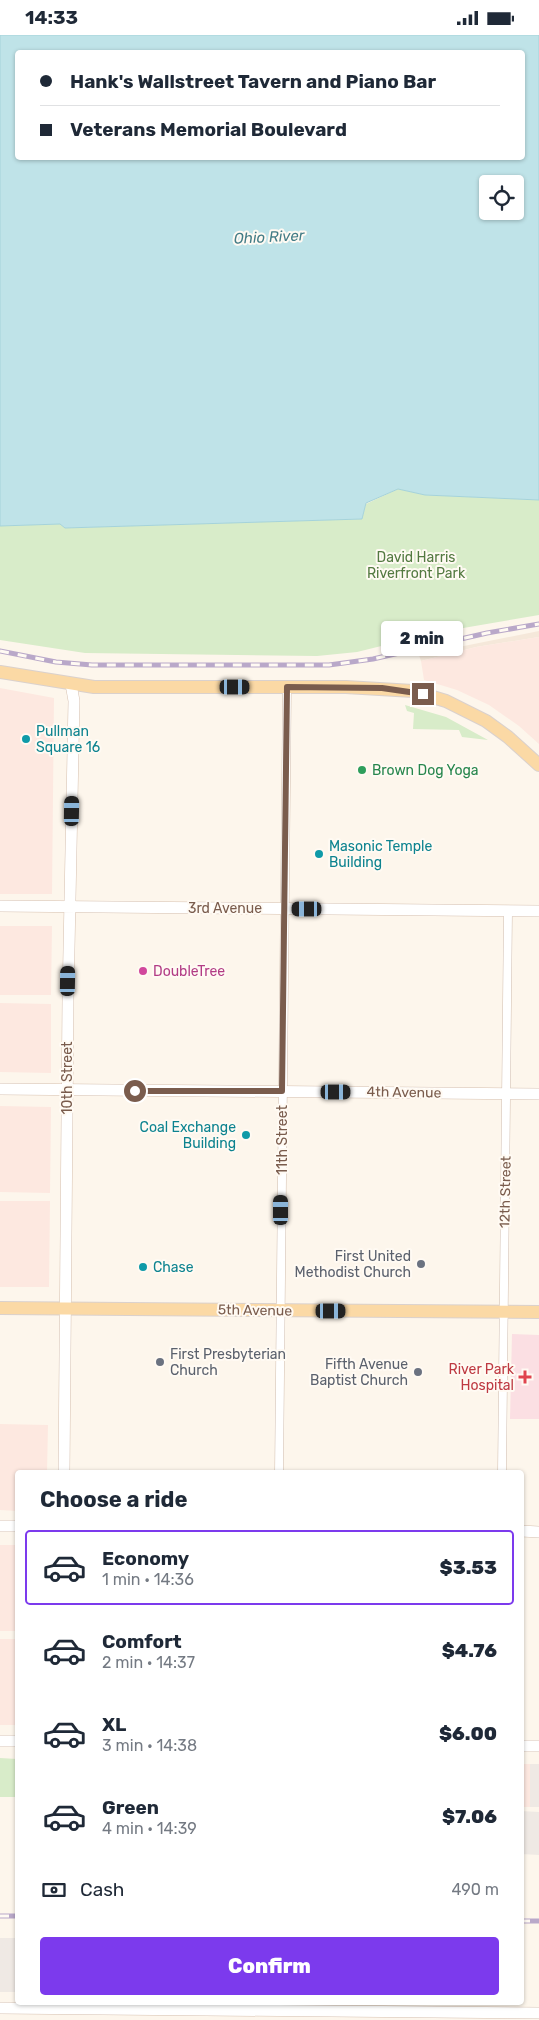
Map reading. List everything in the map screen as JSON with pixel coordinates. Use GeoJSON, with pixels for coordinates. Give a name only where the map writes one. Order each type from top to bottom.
{"type":"FeatureCollection","features":[{"type":"Feature","properties":{"kind":"main road"},"geometry":{"type":"LineString","coordinates":[[0,672],[94,687],[382,688],[423,694],[446,701],[486,721],[508,737],[539,765]]}},
{"type":"Feature","properties":{"kind":"main road","name":"5th Avenue"},"geometry":{"type":"LineString","coordinates":[[0,1308],[539,1312]]}},
{"type":"Feature","properties":{"kind":"street","name":"10th Street"},"geometry":{"type":"LineString","coordinates":[[64,1470],[74,701],[71,684]]}},
{"type":"Feature","properties":{"kind":"street","name":"11th Street"},"geometry":{"type":"LineString","coordinates":[[279,1470],[283,909],[287,687]]}},
{"type":"Feature","properties":{"kind":"street","name":"3rd Avenue"},"geometry":{"type":"LineString","coordinates":[[0,906],[539,911]]}},
{"type":"Feature","properties":{"kind":"street","name":"12th Street"},"geometry":{"type":"LineString","coordinates":[[502,1470],[508,911]]}},
{"type":"Feature","properties":{"kind":"street","name":"4th Avenue"},"geometry":{"type":"LineString","coordinates":[[0,1089],[539,1094]]}},
{"type":"Feature","properties":{"kind":"street"},"geometry":{"type":"LineString","coordinates":[[0,1526],[15,1526]]}},
{"type":"Feature","properties":{"kind":"street"},"geometry":{"type":"LineString","coordinates":[[524,1531],[539,1532]]}},
{"type":"Feature","properties":{"kind":"street"},"geometry":{"type":"LineString","coordinates":[[0,1741],[15,1741]]}},
{"type":"Feature","properties":{"kind":"street"},"geometry":{"type":"LineString","coordinates":[[524,1746],[539,1746]]}},
{"type":"Feature","properties":{"kind":"street"},"geometry":{"type":"LineString","coordinates":[[65,2020],[70,2006]]}},
{"type":"Feature","properties":{"kind":"street"},"geometry":{"type":"LineString","coordinates":[[0,2008],[70,2006],[274,2015],[497,2016],[539,2013]]}},
{"type":"Feature","properties":{"kind":"shaded area"},"geometry":{"type":"Polygon","coordinates":[[[539,631],[539,637],[476,647],[421,661],[419,655],[539,631]]]}},
{"type":"Feature","properties":{"kind":"shaded area"},"geometry":{"type":"Polygon","coordinates":[[[539,637],[539,744],[519,726],[489,705],[457,690],[424,680],[421,661],[476,647],[539,637]]]}},
{"type":"Feature","properties":{"kind":"shaded area"},"geometry":{"type":"Polygon","coordinates":[[[0,688],[54,698],[52,894],[0,894],[0,688]]]}},
{"type":"Feature","properties":{"kind":"shaded area"},"geometry":{"type":"Polygon","coordinates":[[[0,926],[52,926],[51,995],[0,995],[0,926]]]}},
{"type":"Feature","properties":{"kind":"shaded area"},"geometry":{"type":"Polygon","coordinates":[[[0,1003],[51,1004],[51,1073],[0,1072],[0,1003]]]}},
{"type":"Feature","properties":{"kind":"shaded area"},"geometry":{"type":"Polygon","coordinates":[[[0,1106],[51,1107],[50,1193],[0,1192],[0,1106]]]}},
{"type":"Feature","properties":{"kind":"shaded area"},"geometry":{"type":"Polygon","coordinates":[[[0,1201],[50,1201],[49,1287],[0,1287],[0,1201]]]}},
{"type":"Feature","properties":{"kind":"shaded area","name":"River Park Hospital"},"geometry":{"type":"Polygon","coordinates":[[[512,1334],[539,1335],[539,1419],[510,1419],[512,1334]]]}},
{"type":"Feature","properties":{"kind":"shaded area"},"geometry":{"type":"Polygon","coordinates":[[[0,1424],[48,1425],[47,1470],[15,1470],[15,1511],[0,1510],[0,1424]]]}},
{"type":"Feature","properties":{"kind":"shaded area"},"geometry":{"type":"Polygon","coordinates":[[[0,1545],[15,1545],[15,1631],[0,1631],[0,1545]]]}},
{"type":"Feature","properties":{"kind":"shaded area"},"geometry":{"type":"Polygon","coordinates":[[[0,1639],[15,1639],[15,1725],[0,1725],[0,1639]]]}},
{"type":"Feature","properties":{"kind":"shaded area"},"geometry":{"type":"Polygon","coordinates":[[[524,1764],[530,1764],[530,1807],[524,1807],[524,1764]]]}},
{"type":"Feature","properties":{"kind":"shaded area"},"geometry":{"type":"Polygon","coordinates":[[[530,1764],[539,1764],[539,1807],[530,1807],[530,1764]]]}},
{"type":"Feature","properties":{"kind":"shaded area"},"geometry":{"type":"Polygon","coordinates":[[[524,1811],[539,1812],[539,1855],[524,1854],[524,1811]]]}},
{"type":"Feature","properties":{"kind":"shaded area"},"geometry":{"type":"Polygon","coordinates":[[[0,1938],[15,1938],[15,1992],[0,1992],[0,1938]]]}},
{"type":"Feature","properties":{"kind":"green space","name":"David Harris Riverfront Park"},"geometry":{"type":"Polygon","coordinates":[[[398,489],[425,495],[539,500],[539,615],[434,633],[357,652],[317,656],[85,653],[0,640],[0,526],[60,524],[65,528],[362,519],[366,504],[398,489]]]}},
{"type":"Feature","properties":{"kind":"green space"},"geometry":{"type":"Polygon","coordinates":[[[405,705],[446,717],[488,740],[462,737],[459,730],[413,729],[414,713],[407,711],[405,705]]]}},
{"type":"Feature","properties":{"kind":"green space"},"geometry":{"type":"Polygon","coordinates":[[[0,1758],[15,1759],[15,1797],[0,1797],[0,1758]]]}},
{"type":"Feature","properties":{"kind":"water","name":"Ohio River"},"geometry":{"type":"Polygon","coordinates":[[[0,35],[539,35],[539,500],[425,495],[398,489],[366,503],[362,519],[65,528],[60,524],[0,526],[0,35]]]}},
{"type":"Feature","properties":{"kind":"railway"},"geometry":{"type":"LineString","coordinates":[[0,651],[56,662],[92,665],[329,665],[373,659],[487,633],[539,624]]}},
{"type":"Feature","properties":{"kind":"railway"},"geometry":{"type":"LineString","coordinates":[[0,1916],[15,1916]]}},
{"type":"Feature","properties":{"kind":"railway"},"geometry":{"type":"LineString","coordinates":[[524,1921],[539,1921]]}},
{"type":"Feature","properties":{"kind":"place","name":"Pullman Square 16"},"geometry":{"type":"Point","coordinates":[26,739]}},
{"type":"Feature","properties":{"kind":"place","name":"Brown Dog Yoga"},"geometry":{"type":"Point","coordinates":[362,770]}},
{"type":"Feature","properties":{"kind":"place","name":"Masonic Temple Building"},"geometry":{"type":"Point","coordinates":[319,854]}},
{"type":"Feature","properties":{"kind":"place","name":"DoubleTree"},"geometry":{"type":"Point","coordinates":[143,971]}},
{"type":"Feature","properties":{"kind":"place","name":"Coal Exchange Building"},"geometry":{"type":"Point","coordinates":[246,1135]}},
{"type":"Feature","properties":{"kind":"place","name":"First United Methodist Church"},"geometry":{"type":"Point","coordinates":[421,1264]}},
{"type":"Feature","properties":{"kind":"place","name":"Chase"},"geometry":{"type":"Point","coordinates":[143,1267]}},
{"type":"Feature","properties":{"kind":"place","name":"First Presbyterian Church"},"geometry":{"type":"Point","coordinates":[160,1362]}},
{"type":"Feature","properties":{"kind":"place","name":"Fifth Avenue Baptist Church"},"geometry":{"type":"Point","coordinates":[418,1372]}},
{"type":"Feature","properties":{"kind":"place","name":"River Park Hospital"},"geometry":{"type":"Point","coordinates":[525,1377]}},
{"type":"Feature","properties":{"kind":"route"},"geometry":{"type":"LineString","coordinates":[[135,1091],[282,1091],[287,687],[382,688],[413,691],[423,694]]}}]}
